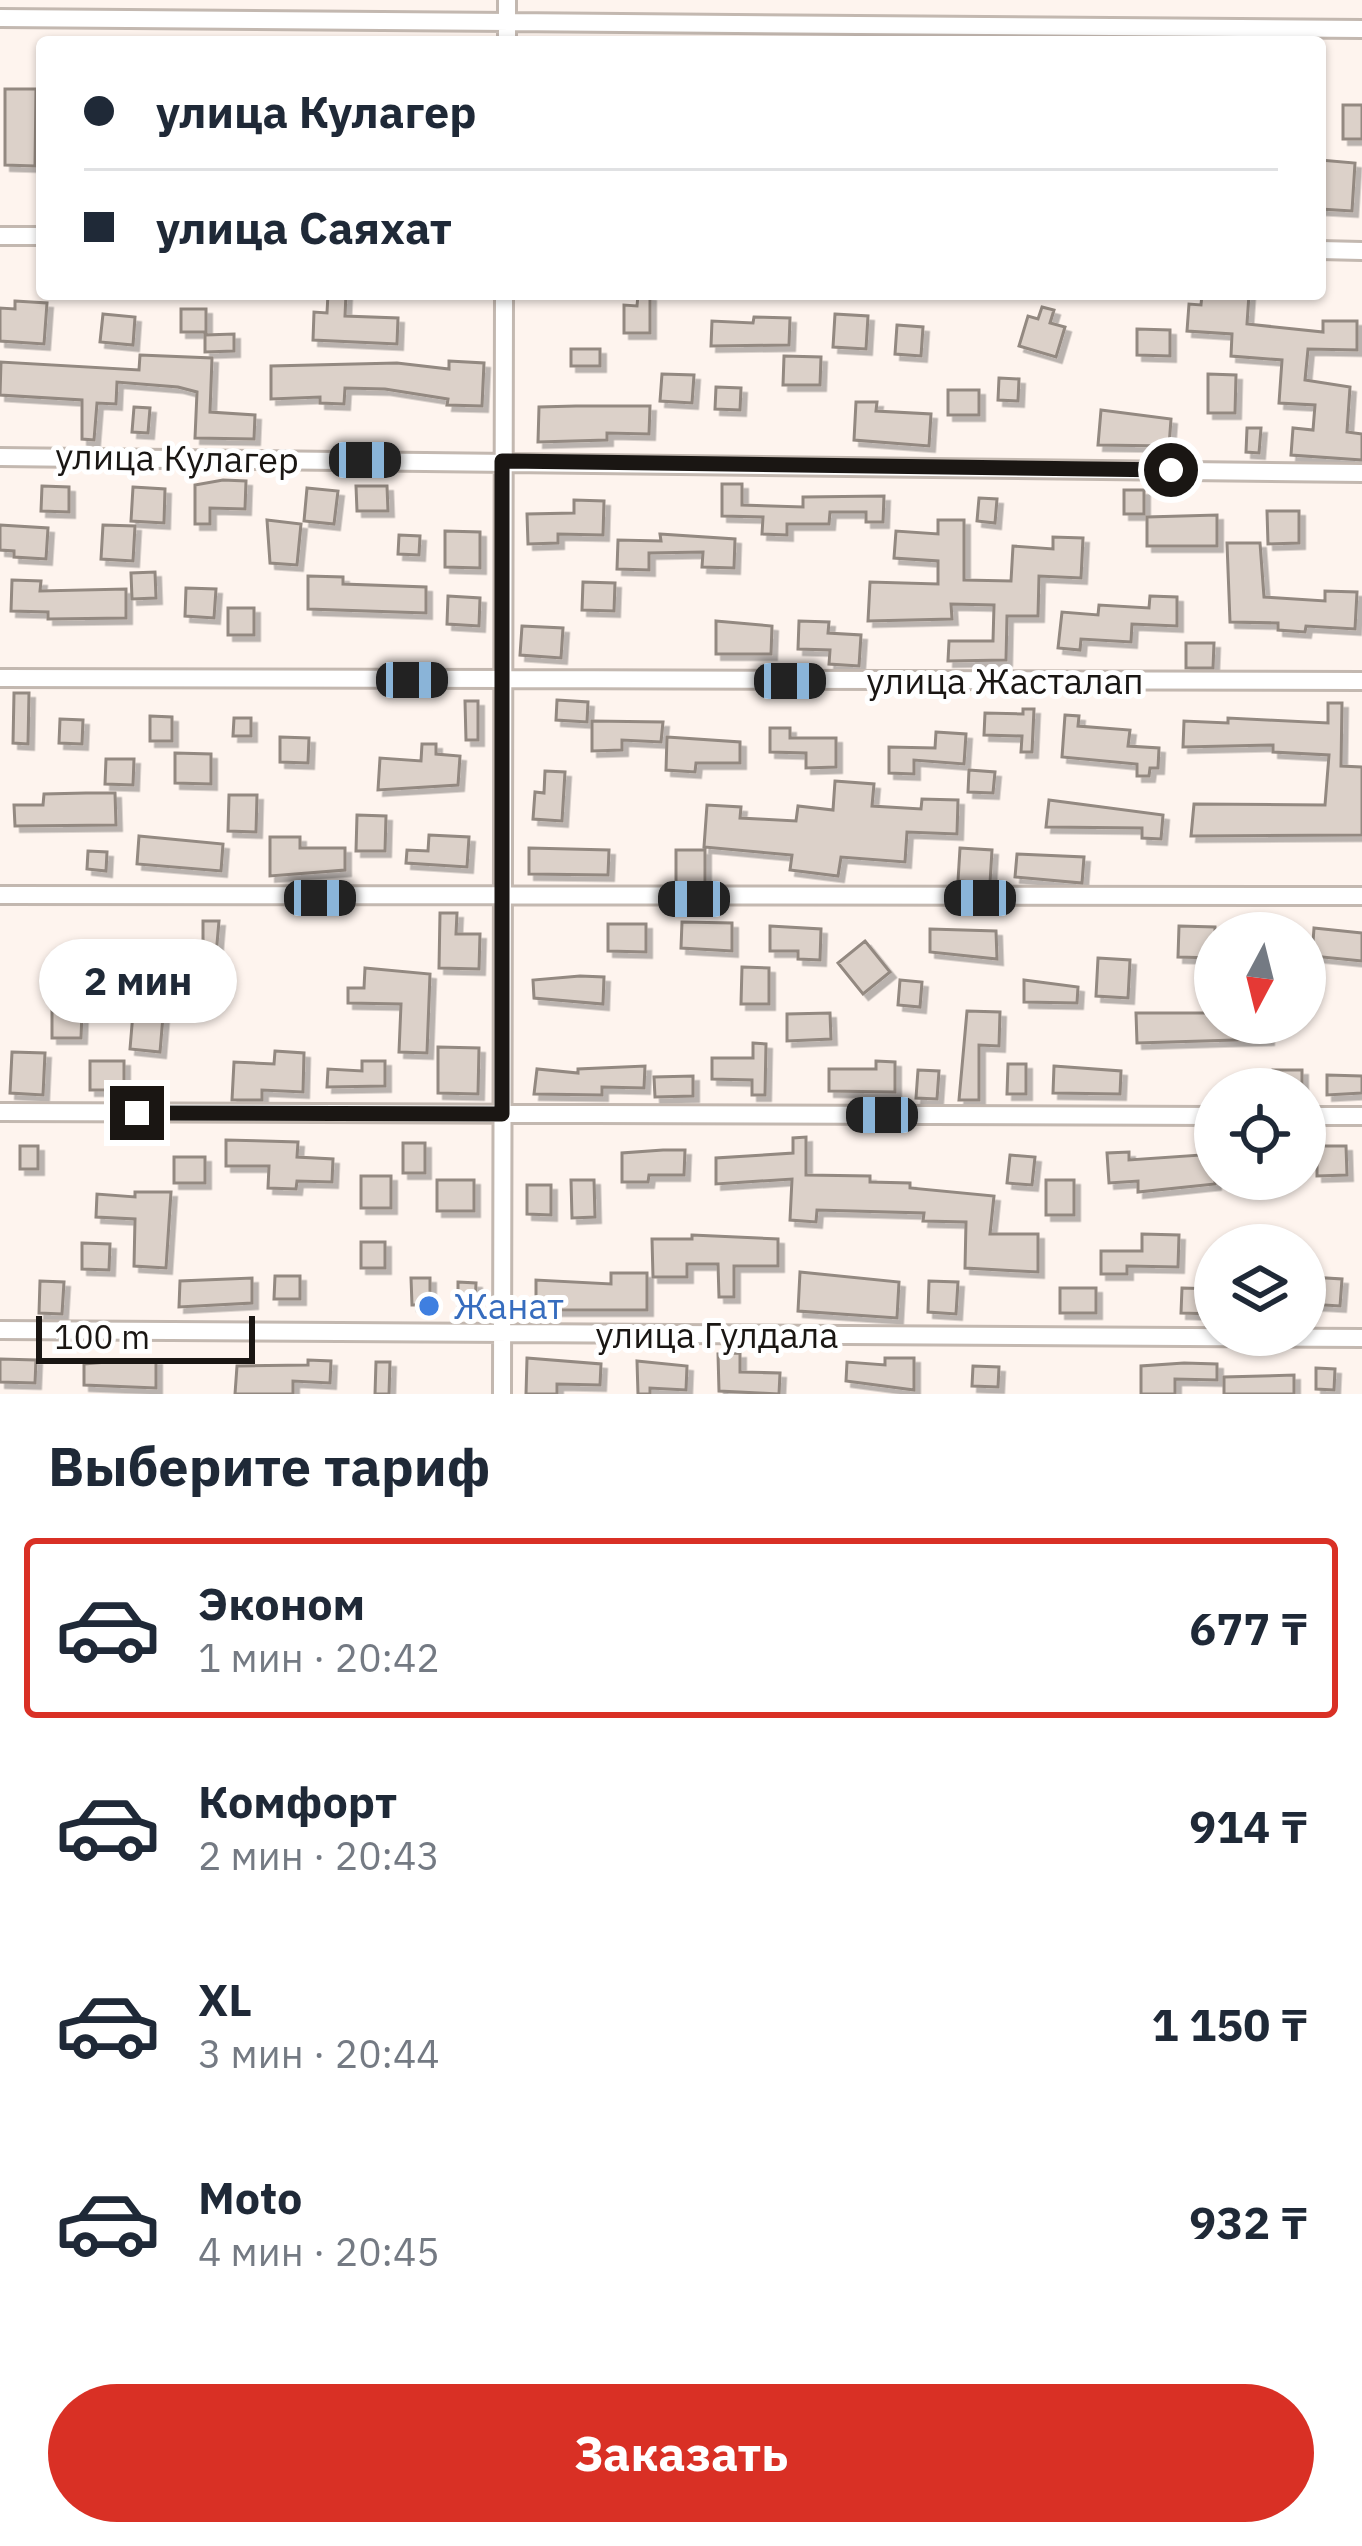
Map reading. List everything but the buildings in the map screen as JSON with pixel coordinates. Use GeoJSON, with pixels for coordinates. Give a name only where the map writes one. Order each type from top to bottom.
{"type":"FeatureCollection","features":[{"type":"Feature","properties":{"kind":"street"},"geometry":{"type":"LineString","coordinates":[[506,36],[507,0]]}},
{"type":"Feature","properties":{"kind":"street"},"geometry":{"type":"LineString","coordinates":[[0,18],[1362,29]]}},
{"type":"Feature","properties":{"kind":"street"},"geometry":{"type":"LineString","coordinates":[[0,236],[36,236]]}},
{"type":"Feature","properties":{"kind":"street"},"geometry":{"type":"LineString","coordinates":[[1326,250],[1362,250]]}},
{"type":"Feature","properties":{"kind":"street"},"geometry":{"type":"LineString","coordinates":[[502,1394],[504,300]]}},
{"type":"Feature","properties":{"kind":"street","name":"улица Кулагер"},"geometry":{"type":"LineString","coordinates":[[0,457],[1362,472]]}},
{"type":"Feature","properties":{"kind":"street","name":"улица Жасталап"},"geometry":{"type":"LineString","coordinates":[[0,678],[1362,682]]}},
{"type":"Feature","properties":{"kind":"street"},"geometry":{"type":"LineString","coordinates":[[0,896],[504,900],[1362,896]]}},
{"type":"Feature","properties":{"kind":"street"},"geometry":{"type":"LineString","coordinates":[[0,1112],[1194,1116]]}},
{"type":"Feature","properties":{"kind":"street"},"geometry":{"type":"LineString","coordinates":[[1326,1116],[1362,1116]]}},
{"type":"Feature","properties":{"kind":"street","name":"улица Гулдала"},"geometry":{"type":"LineString","coordinates":[[0,1330],[1362,1338]]}},
{"type":"Feature","properties":{"kind":"place","name":"Жанат"},"geometry":{"type":"Point","coordinates":[429,1306]}},
{"type":"Feature","properties":{"kind":"route"},"geometry":{"type":"LineString","coordinates":[[137,1113],[502,1114],[502,461],[1171,470]]}}]}
